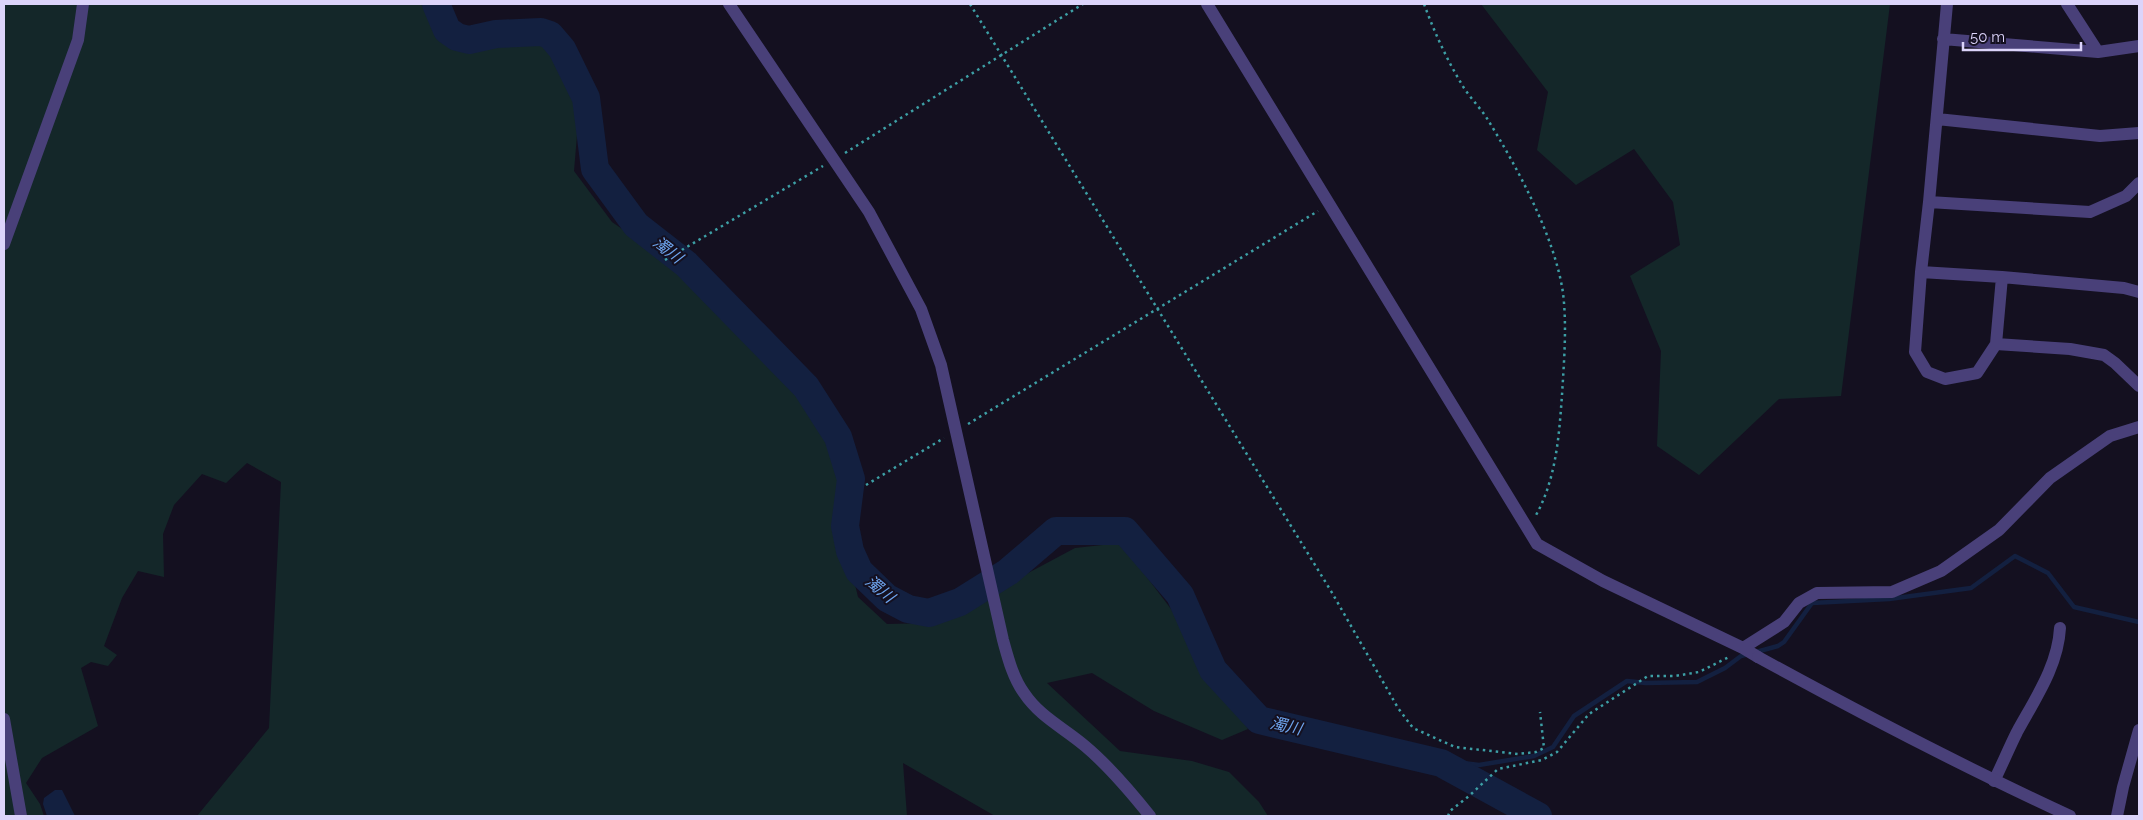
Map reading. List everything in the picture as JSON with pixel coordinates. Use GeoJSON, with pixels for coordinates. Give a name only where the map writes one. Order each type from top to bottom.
{"type":"FeatureCollection","features":[{"type":"Feature","properties":{"kind":"street"},"geometry":{"type":"LineString","coordinates":[[4,244],[78,40],[83,4]]}},
{"type":"Feature","properties":{"kind":"street"},"geometry":{"type":"LineString","coordinates":[[729,4],[869,212],[921,309],[941,366],[1003,640],[1012,670],[1023,693],[1055,726],[1083,744],[1111,770],[1150,816]]}},
{"type":"Feature","properties":{"kind":"street"},"geometry":{"type":"LineString","coordinates":[[1207,4],[1328,205],[1537,544],[1603,581],[1744,649],[1871,719],[1994,781],[2070,816]]}},
{"type":"Feature","properties":{"kind":"street"},"geometry":{"type":"LineString","coordinates":[[1946,4],[1915,352],[1927,372],[1945,379],[1976,373],[1996,344],[2002,277]]}},
{"type":"Feature","properties":{"kind":"street"},"geometry":{"type":"LineString","coordinates":[[2067,4],[2098,52]]}},
{"type":"Feature","properties":{"kind":"street"},"geometry":{"type":"LineString","coordinates":[[1943,39],[2098,52],[2139,46]]}},
{"type":"Feature","properties":{"kind":"street"},"geometry":{"type":"LineString","coordinates":[[1937,119],[2100,136],[2139,133]]}},
{"type":"Feature","properties":{"kind":"street"},"geometry":{"type":"LineString","coordinates":[[1929,202],[2090,212],[2126,196],[2139,184]]}},
{"type":"Feature","properties":{"kind":"street"},"geometry":{"type":"LineString","coordinates":[[1921,272],[2124,288],[2139,292]]}},
{"type":"Feature","properties":{"kind":"street"},"geometry":{"type":"LineString","coordinates":[[1996,344],[2070,349],[2104,355],[2139,386]]}},
{"type":"Feature","properties":{"kind":"street"},"geometry":{"type":"LineString","coordinates":[[1744,649],[1784,622],[1799,603],[1817,592],[1892,592],[1941,572],[2000,530],[2050,478],[2110,436],[2139,427]]}},
{"type":"Feature","properties":{"kind":"street"},"geometry":{"type":"LineString","coordinates":[[1994,781],[2014,738],[2054,663],[2060,644],[2060,628]]}},
{"type":"Feature","properties":{"kind":"street"},"geometry":{"type":"LineString","coordinates":[[4,719],[21,816]]}},
{"type":"Feature","properties":{"kind":"street"},"geometry":{"type":"LineString","coordinates":[[2117,816],[2139,730]]}},
{"type":"Feature","properties":{"kind":"path"},"geometry":{"type":"LineString","coordinates":[[970,4],[1331,592],[1398,708],[1413,728],[1455,747],[1518,754],[1536,752],[1544,748],[1540,712]]}},
{"type":"Feature","properties":{"kind":"path"},"geometry":{"type":"LineString","coordinates":[[665,260],[834,160],[1083,4]]}},
{"type":"Feature","properties":{"kind":"path"},"geometry":{"type":"LineString","coordinates":[[1424,4],[1433,29],[1461,83],[1497,135],[1540,218],[1560,279],[1565,312],[1564,370],[1555,456],[1543,502],[1534,519],[1526,526]]}},
{"type":"Feature","properties":{"kind":"path"},"geometry":{"type":"LineString","coordinates":[[866,486],[1328,205]]}},
{"type":"Feature","properties":{"kind":"path"},"geometry":{"type":"LineString","coordinates":[[1448,816],[1450,811],[1498,769],[1542,760],[1556,752],[1589,714],[1648,676],[1675,676],[1699,672],[1744,649]]}},
{"type":"Feature","properties":{"kind":"green space"},"geometry":{"type":"Polygon","coordinates":[[[4,4],[421,4],[445,42],[474,49],[507,41],[538,39],[549,42],[560,55],[580,99],[574,171],[612,222],[680,269],[803,389],[835,439],[846,479],[840,523],[858,597],[887,624],[934,623],[1075,548],[1121,543],[1174,613],[1248,729],[1222,740],[1154,711],[1092,673],[1047,683],[1120,751],[1192,761],[1229,772],[1259,802],[1268,816],[995,816],[903,763],[907,816],[197,816],[269,728],[281,482],[247,463],[226,483],[202,474],[174,505],[163,534],[164,577],[138,571],[122,598],[104,646],[117,655],[108,666],[91,662],[81,668],[98,726],[42,758],[26,783],[40,804],[44,816],[4,816],[4,4]]]}},
{"type":"Feature","properties":{"kind":"green space"},"geometry":{"type":"Polygon","coordinates":[[[1481,4],[1890,4],[1841,396],[1779,399],[1699,475],[1657,446],[1661,351],[1630,276],[1680,245],[1673,202],[1634,149],[1576,185],[1537,150],[1548,92],[1481,4]]]}},
{"type":"Feature","properties":{"kind":"water"},"geometry":{"type":"Polygon","coordinates":[[[55,790],[62,790],[75,816],[47,816],[43,804],[44,798],[55,790]]]}},
{"type":"Feature","properties":{"kind":"waterway","name":"濁川"},"geometry":{"type":"LineString","coordinates":[[436,4],[447,30],[457,37],[469,40],[496,34],[541,32],[550,35],[562,49],[586,98],[595,169],[636,225],[686,264],[806,387],[838,437],[851,479],[845,526],[850,551],[859,571],[887,598],[908,609],[929,613],[960,602],[1008,572],[1056,531],[1125,531],[1180,595],[1213,670],[1259,720],[1441,763],[1538,816]]}},
{"type":"Feature","properties":{"kind":"waterway"},"geometry":{"type":"LineString","coordinates":[[1756,652],[1778,646],[1784,642],[1812,603],[1889,599],[1971,588],[2015,556],[2048,573],[2074,607],[2139,622]]}},
{"type":"Feature","properties":{"kind":"waterway"},"geometry":{"type":"LineString","coordinates":[[1441,763],[1455,762],[1479,765],[1534,756],[1553,747],[1574,716],[1627,681],[1646,683],[1697,682],[1725,668],[1741,656],[1749,654]]}}]}
